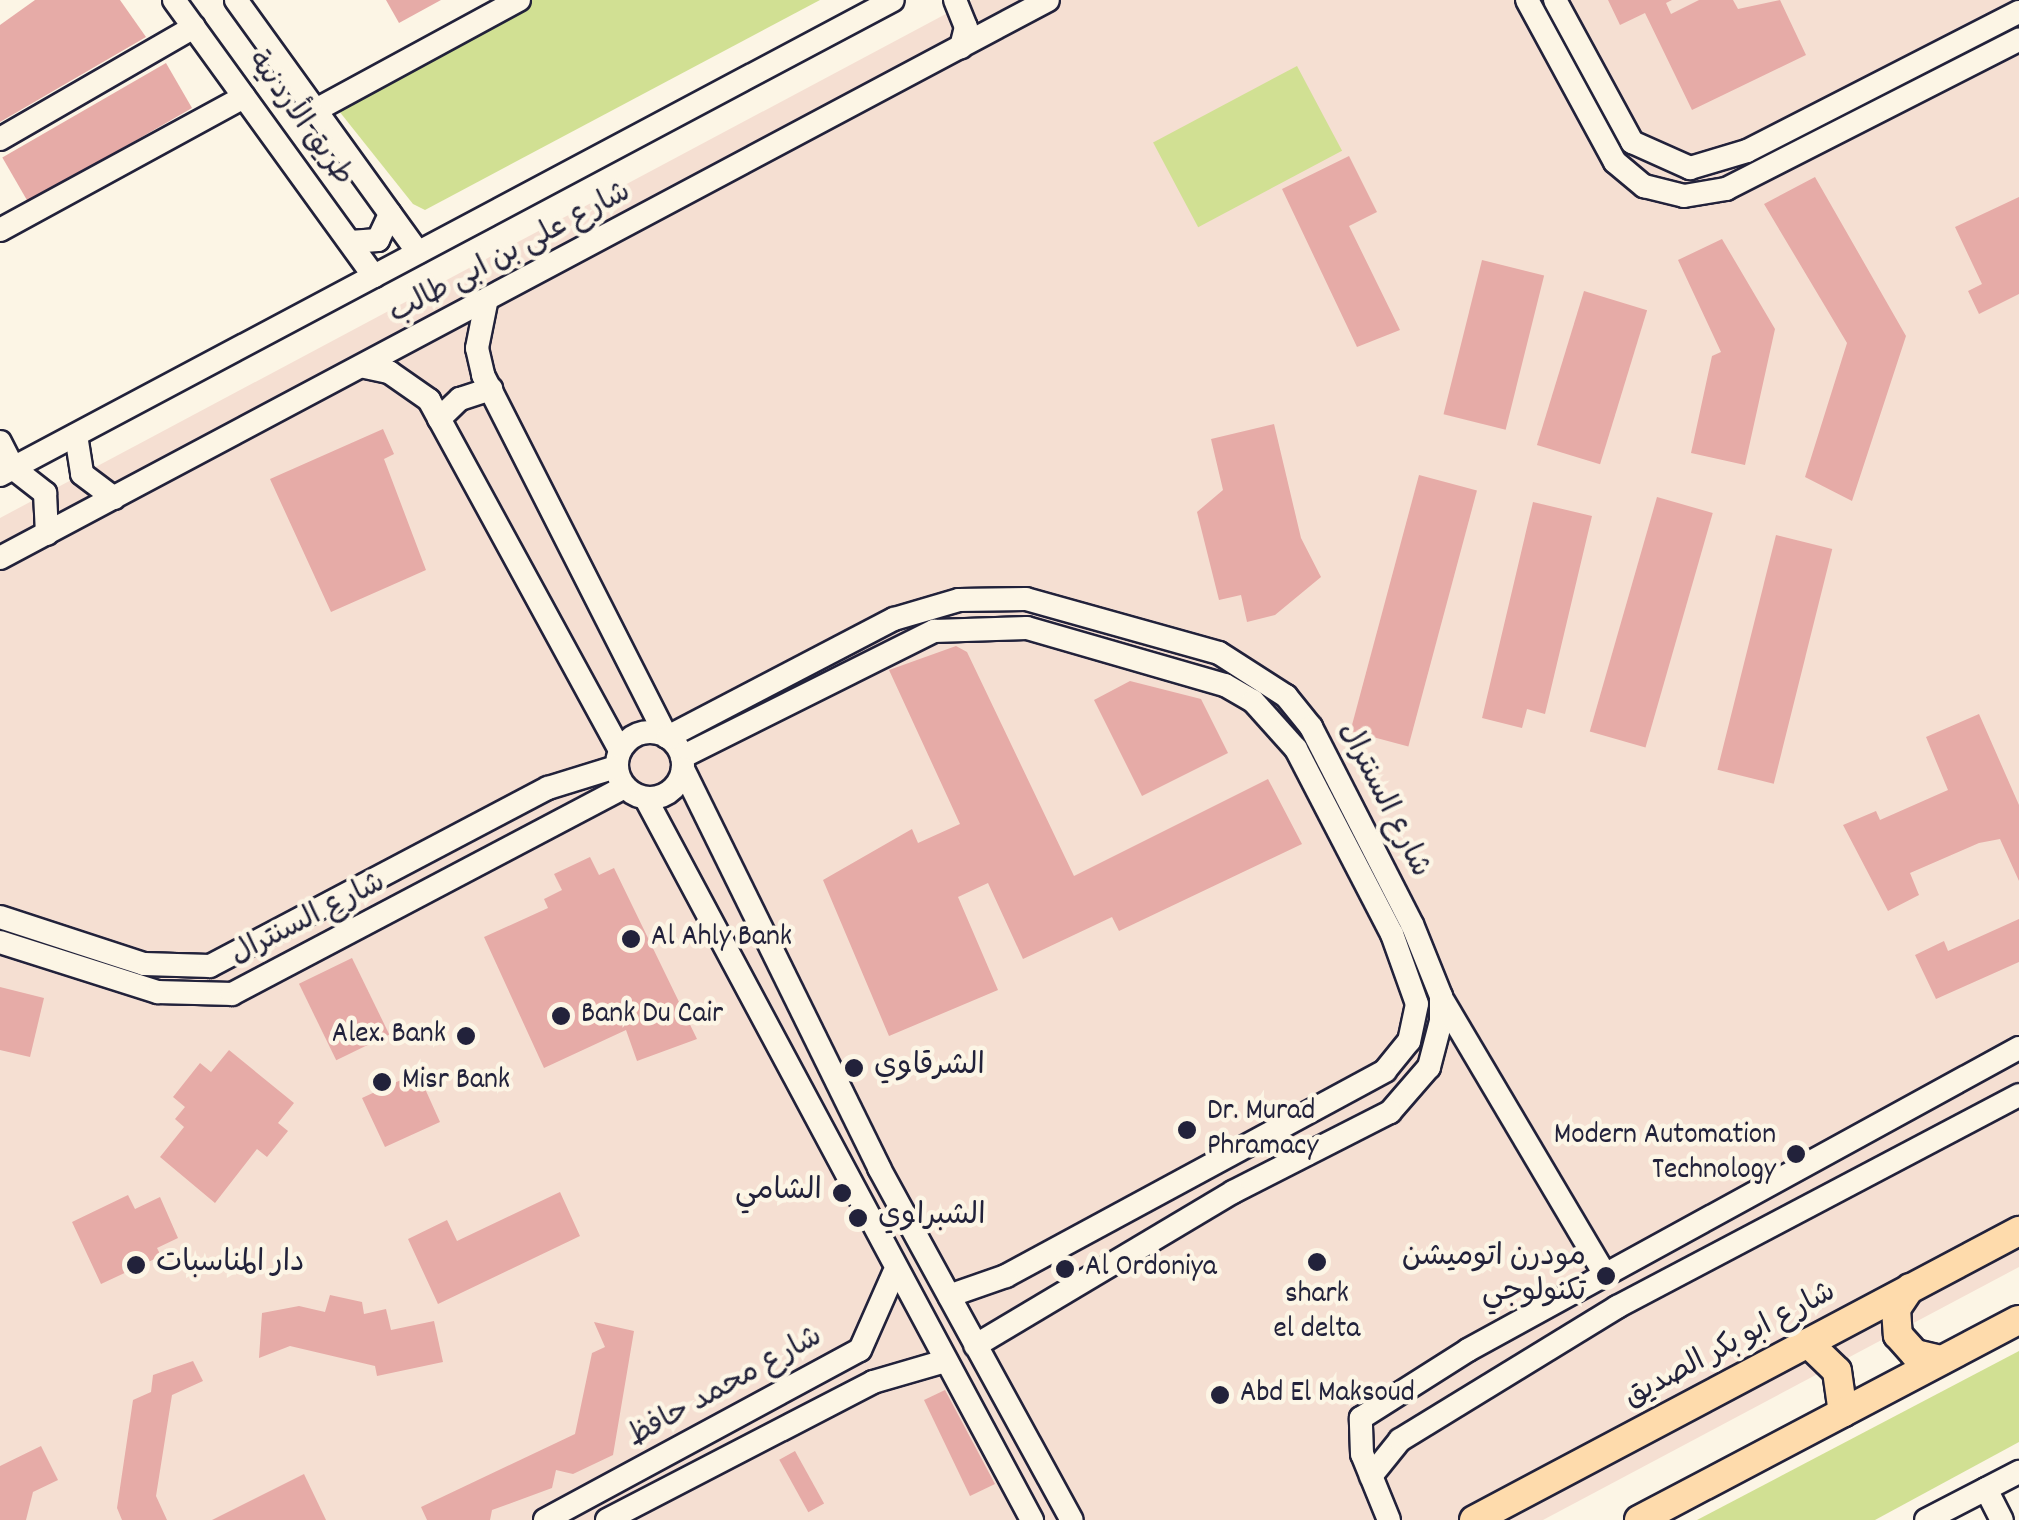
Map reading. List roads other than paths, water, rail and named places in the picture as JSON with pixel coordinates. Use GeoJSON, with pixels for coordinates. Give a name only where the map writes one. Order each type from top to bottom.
{"type":"FeatureCollection","features":[{"type":"Feature","properties":{"kind":"main road","name":"شارع ابو بكر الصديق"},"geometry":{"type":"LineString","coordinates":[[1474,1520],[2019,1230]]}},
{"type":"Feature","properties":{"kind":"main road"},"geometry":{"type":"LineString","coordinates":[[1910,1288],[1896,1308],[1898,1335],[1915,1354],[1942,1360]]}},
{"type":"Feature","properties":{"kind":"main road"},"geometry":{"type":"LineString","coordinates":[[1639,1520],[2019,1320]]}},
{"type":"Feature","properties":{"kind":"main road"},"geometry":{"type":"LineString","coordinates":[[1808,1343],[1837,1371],[1843,1412]]}},
{"type":"Feature","properties":{"kind":"street","name":"طريق الأردنية"},"geometry":{"type":"LineString","coordinates":[[174,0],[374,276]]}},
{"type":"Feature","properties":{"kind":"street","name":"طريق الأردنية"},"geometry":{"type":"LineString","coordinates":[[236,0],[418,252]]}},
{"type":"Feature","properties":{"kind":"street"},"geometry":{"type":"LineString","coordinates":[[316,110],[518,0]]}},
{"type":"Feature","properties":{"kind":"street","name":"شارع على بن ابى طالب"},"geometry":{"type":"LineString","coordinates":[[7,471],[893,0]]}},
{"type":"Feature","properties":{"kind":"street"},"geometry":{"type":"LineString","coordinates":[[955,0],[966,26],[961,47]]}},
{"type":"Feature","properties":{"kind":"street"},"geometry":{"type":"LineString","coordinates":[[1528,0],[1615,162],[1644,186],[1684,196],[1726,189],[2019,40]]}},
{"type":"Feature","properties":{"kind":"street"},"geometry":{"type":"LineString","coordinates":[[1555,0],[1632,142],[1690,168],[1747,150],[2019,12]]}},
{"type":"Feature","properties":{"kind":"street","name":"شارع على بن ابى طالب"},"geometry":{"type":"LineString","coordinates":[[0,558],[486,304],[1045,1]]}},
{"type":"Feature","properties":{"kind":"street"},"geometry":{"type":"LineString","coordinates":[[0,139],[194,27]]}},
{"type":"Feature","properties":{"kind":"street"},"geometry":{"type":"LineString","coordinates":[[0,230],[244,97]]}},
{"type":"Feature","properties":{"kind":"street"},"geometry":{"type":"LineString","coordinates":[[350,242],[378,240],[390,214]]}},
{"type":"Feature","properties":{"kind":"street"},"geometry":{"type":"LineString","coordinates":[[486,304],[477,348],[491,389],[675,750],[852,1111],[1072,1520]]}},
{"type":"Feature","properties":{"kind":"street"},"geometry":{"type":"LineString","coordinates":[[365,366],[412,384],[440,419],[620,768],[646,798],[824,1126],[894,1273],[1032,1520]]}},
{"type":"Feature","properties":{"kind":"street"},"geometry":{"type":"LineString","coordinates":[[440,419],[460,398],[491,389]]}},
{"type":"Feature","properties":{"kind":"street"},"geometry":{"type":"LineString","coordinates":[[76,434],[82,474],[114,498]]}},
{"type":"Feature","properties":{"kind":"street"},"geometry":{"type":"LineString","coordinates":[[0,442],[7,471],[45,493],[47,534]]}},
{"type":"Feature","properties":{"kind":"street","name":"شارع السنترال"},"geometry":{"type":"LineString","coordinates":[[675,750],[760,703],[894,619],[959,600],[1026,599],[1220,653],[1275,688],[1311,727],[1440,996],[1604,1273]]}},
{"type":"Feature","properties":{"kind":"street","name":"شارع السنترال"},"geometry":{"type":"LineString","coordinates":[[760,703],[905,642],[980,624],[1081,643],[1225,684],[1252,701],[1296,749],[1408,966],[1417,1004],[1409,1041],[1385,1071],[1006,1276],[949,1296]]}},
{"type":"Feature","properties":{"kind":"street"},"geometry":{"type":"LineString","coordinates":[[620,768],[638,734],[675,750]]}},
{"type":"Feature","properties":{"kind":"street"},"geometry":{"type":"LineString","coordinates":[[646,798],[669,793],[675,750]]}},
{"type":"Feature","properties":{"kind":"street","name":"شارع السنترال"},"geometry":{"type":"LineString","coordinates":[[0,917],[173,968],[210,966],[534,797],[620,768]]}},
{"type":"Feature","properties":{"kind":"street","name":"شارع السنترال"},"geometry":{"type":"LineString","coordinates":[[0,942],[194,998],[232,994],[323,951],[555,824],[620,768]]}},
{"type":"Feature","properties":{"kind":"street"},"geometry":{"type":"LineString","coordinates":[[534,797],[555,824]]}},
{"type":"Feature","properties":{"kind":"street"},"geometry":{"type":"LineString","coordinates":[[304,918],[323,951]]}},
{"type":"Feature","properties":{"kind":"street"},"geometry":{"type":"LineString","coordinates":[[975,1346],[1313,1151],[1390,1112],[1411,1089],[1436,1044],[1440,996]]}},
{"type":"Feature","properties":{"kind":"street"},"geometry":{"type":"LineString","coordinates":[[1389,1520],[1370,1476],[1361,1418],[1604,1273],[2019,1048]]}},
{"type":"Feature","properties":{"kind":"street"},"geometry":{"type":"LineString","coordinates":[[1370,1476],[1400,1440],[1714,1251],[2019,1095]]}},
{"type":"Feature","properties":{"kind":"street"},"geometry":{"type":"LineString","coordinates":[[824,1126],[852,1111]]}},
{"type":"Feature","properties":{"kind":"street"},"geometry":{"type":"LineString","coordinates":[[1296,1120],[1313,1151]]}},
{"type":"Feature","properties":{"kind":"street"},"geometry":{"type":"LineString","coordinates":[[1698,1222],[1714,1251]]}},
{"type":"Feature","properties":{"kind":"street","name":"شارع محمد حافظ"},"geometry":{"type":"LineString","coordinates":[[545,1520],[860,1350],[874,1333],[894,1273]]}},
{"type":"Feature","properties":{"kind":"street","name":"شارع محمد حافظ"},"geometry":{"type":"LineString","coordinates":[[607,1520],[873,1382],[942,1362]]}},
{"type":"Feature","properties":{"kind":"street"},"geometry":{"type":"LineString","coordinates":[[989,1442],[1019,1425]]}},
{"type":"Feature","properties":{"kind":"street"},"geometry":{"type":"LineString","coordinates":[[1926,1520],[2019,1472]]}},
{"type":"Feature","properties":{"kind":"street"},"geometry":{"type":"LineString","coordinates":[[1986,1489],[2002,1520]]}},
{"type":"Feature","properties":{"kind":"place","name":"Al Ahly Bank"},"geometry":{"type":"Point","coordinates":[631,939]}},
{"type":"Feature","properties":{"kind":"place","name":"Bank Du Cair"},"geometry":{"type":"Point","coordinates":[561,1016]}},
{"type":"Feature","properties":{"kind":"place","name":"Alex. Bank"},"geometry":{"type":"Point","coordinates":[466,1036]}},
{"type":"Feature","properties":{"kind":"place","name":"الشرقاوي"},"geometry":{"type":"Point","coordinates":[854,1068]}},
{"type":"Feature","properties":{"kind":"place","name":"Misr Bank"},"geometry":{"type":"Point","coordinates":[382,1082]}},
{"type":"Feature","properties":{"kind":"place","name":"Dr. Murad Phramacy"},"geometry":{"type":"Point","coordinates":[1187,1130]}},
{"type":"Feature","properties":{"kind":"place","name":"Modern Automation Technology"},"geometry":{"type":"Point","coordinates":[1796,1154]}},
{"type":"Feature","properties":{"kind":"place","name":"الشامي"},"geometry":{"type":"Point","coordinates":[842,1193]}},
{"type":"Feature","properties":{"kind":"place","name":"الشبراوي"},"geometry":{"type":"Point","coordinates":[858,1218]}},
{"type":"Feature","properties":{"kind":"place","name":"shark el delta"},"geometry":{"type":"Point","coordinates":[1317,1262]}},
{"type":"Feature","properties":{"kind":"place","name":"دار المناسبات"},"geometry":{"type":"Point","coordinates":[136,1265]}},
{"type":"Feature","properties":{"kind":"place","name":"Al Ordoniya"},"geometry":{"type":"Point","coordinates":[1065,1269]}},
{"type":"Feature","properties":{"kind":"place","name":"مودرن اتوميشن تكنولوجي"},"geometry":{"type":"Point","coordinates":[1606,1276]}},
{"type":"Feature","properties":{"kind":"place","name":"Abd El Maksoud"},"geometry":{"type":"Point","coordinates":[1220,1395]}}]}
